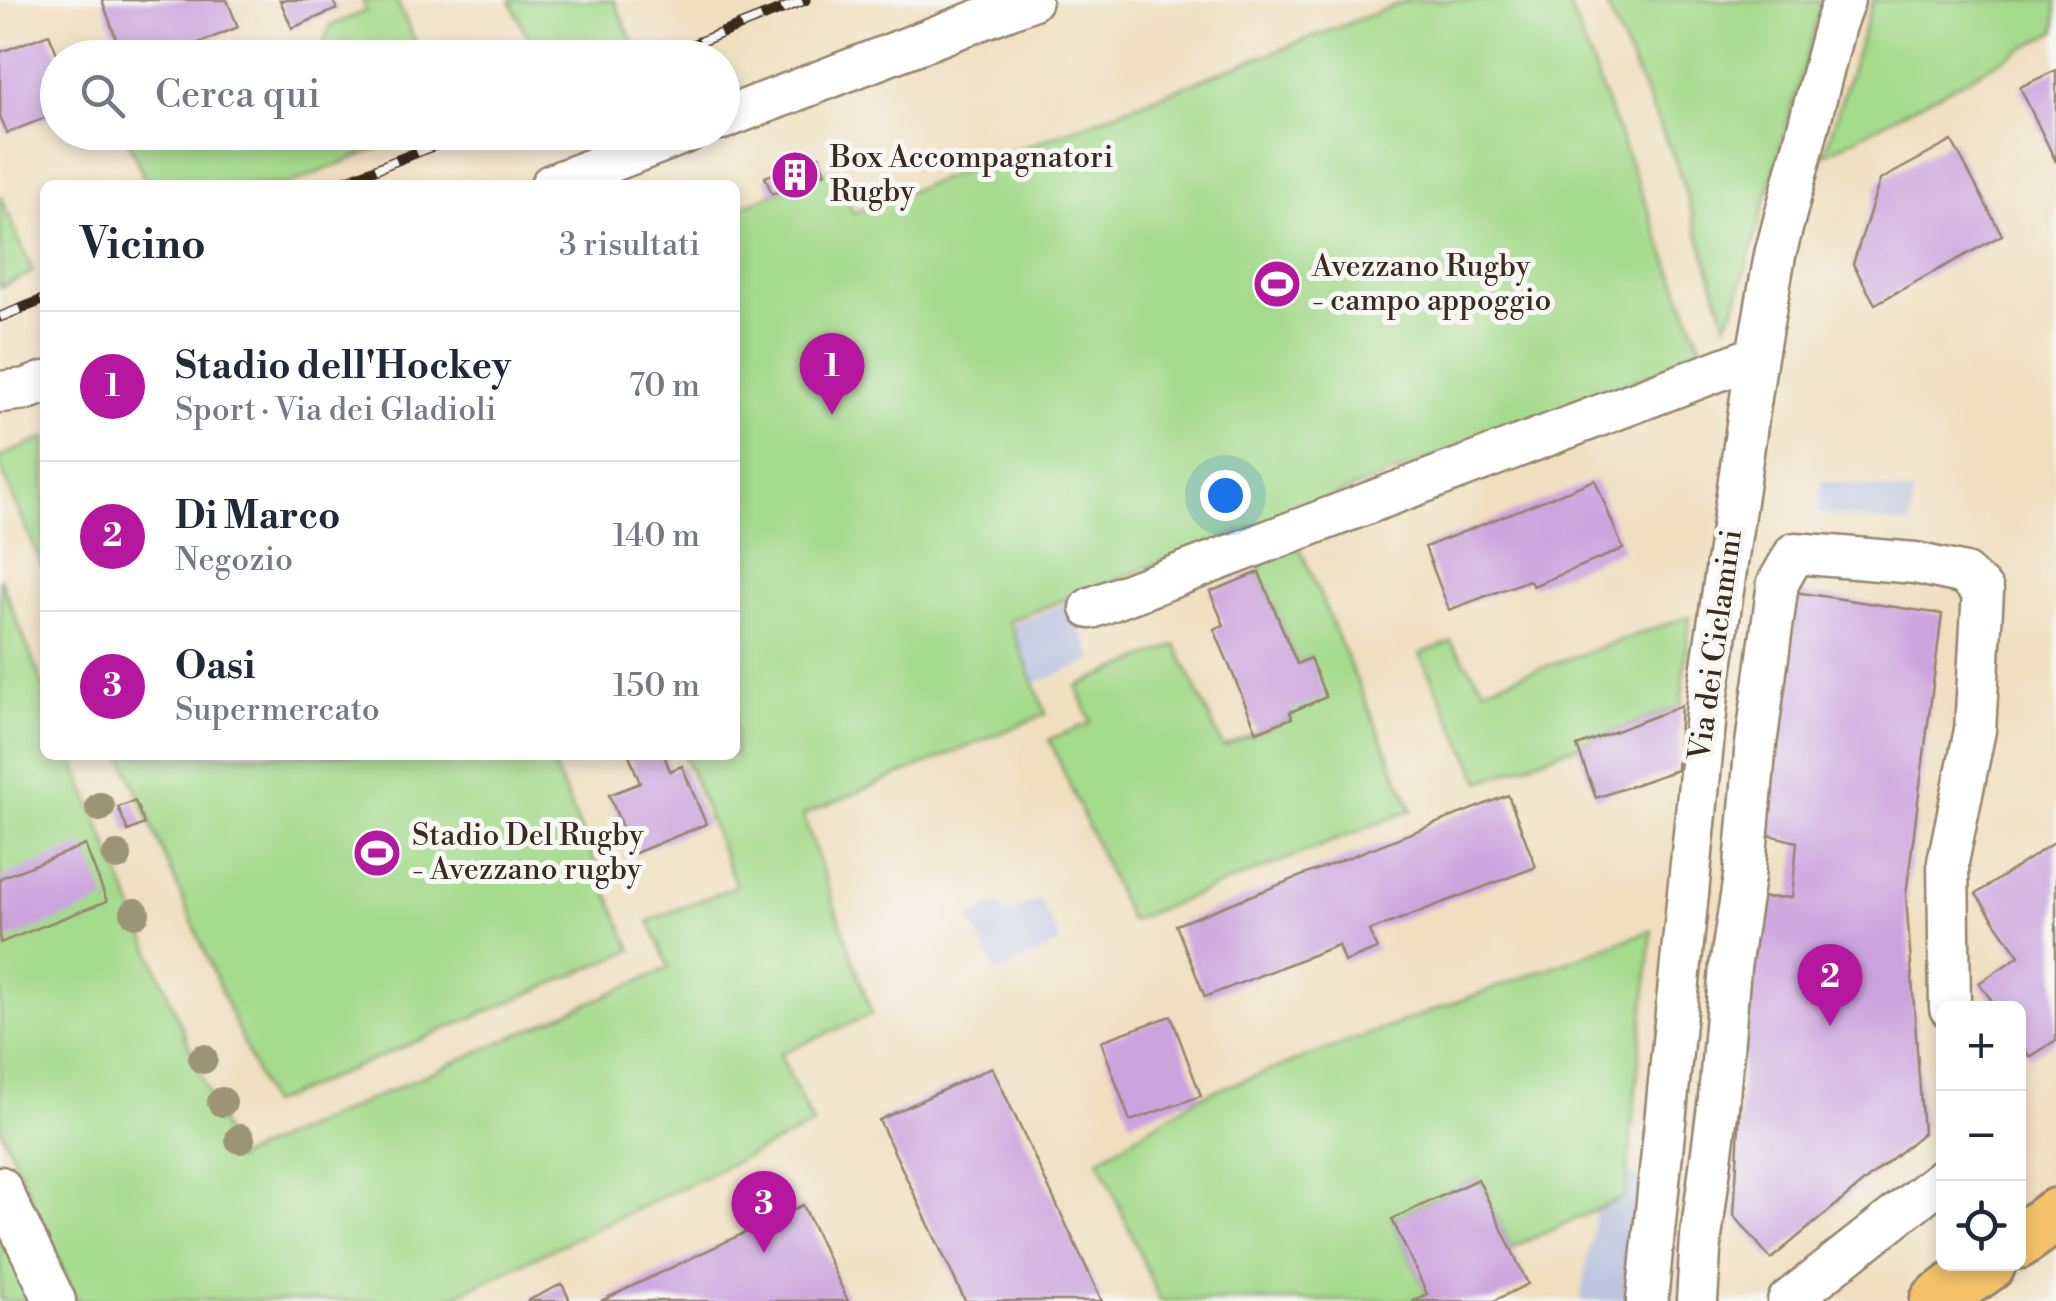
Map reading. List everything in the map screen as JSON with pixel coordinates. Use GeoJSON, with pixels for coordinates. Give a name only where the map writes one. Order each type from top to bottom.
{"type":"FeatureCollection","features":[{"type":"Feature","properties":{"kind":"main road"},"geometry":{"type":"LineString","coordinates":[[2026,1236],[2056,1215]]}},
{"type":"Feature","properties":{"kind":"main road"},"geometry":{"type":"LineString","coordinates":[[1938,1301],[1977,1271]]}},
{"type":"Feature","properties":{"kind":"street"},"geometry":{"type":"LineString","coordinates":[[740,112],[1030,0]]}},
{"type":"Feature","properties":{"kind":"street","name":"Via dei Ciclamini"},"geometry":{"type":"LineString","coordinates":[[1647,1301],[1708,694],[1757,356],[1775,255],[1844,0]]}},
{"type":"Feature","properties":{"kind":"street"},"geometry":{"type":"LineString","coordinates":[[564,180],[641,150]]}},
{"type":"Feature","properties":{"kind":"street"},"geometry":{"type":"LineString","coordinates":[[1091,608],[1757,356]]}},
{"type":"Feature","properties":{"kind":"street"},"geometry":{"type":"LineString","coordinates":[[0,392],[40,384]]}},
{"type":"Feature","properties":{"kind":"street"},"geometry":{"type":"LineString","coordinates":[[1697,1301],[1755,752],[1778,583],[1795,552],[1948,570],[1965,574],[1983,591],[1974,730],[1948,862],[1950,1001]]}},
{"type":"Feature","properties":{"kind":"street"},"geometry":{"type":"LineString","coordinates":[[1788,1301],[1940,1181]]}},
{"type":"Feature","properties":{"kind":"street"},"geometry":{"type":"LineString","coordinates":[[0,1187],[55,1301]]}},
{"type":"Feature","properties":{"kind":"shaded area"},"geometry":{"type":"Polygon","coordinates":[[[1822,480],[1914,493],[1910,525],[1818,513],[1822,480]]]}},
{"type":"Feature","properties":{"kind":"shaded area"},"geometry":{"type":"Polygon","coordinates":[[[1070,602],[1094,660],[1034,684],[1011,625],[1070,602]]]}},
{"type":"Feature","properties":{"kind":"shaded area"},"geometry":{"type":"Polygon","coordinates":[[[1040,899],[1061,943],[996,973],[970,918],[1000,903],[1006,915],[1040,899]]]}},
{"type":"Feature","properties":{"kind":"shaded area"},"geometry":{"type":"Polygon","coordinates":[[[1627,1174],[1644,1178],[1631,1301],[1580,1301],[1596,1210],[1625,1197],[1627,1174]]]}},
{"type":"Feature","properties":{"kind":"green space"},"geometry":{"type":"Polygon","coordinates":[[[363,0],[396,0],[415,40],[326,40],[330,26],[366,11],[363,0]]]}},
{"type":"Feature","properties":{"kind":"green space"},"geometry":{"type":"Polygon","coordinates":[[[510,0],[614,0],[632,40],[529,40],[510,0]]]}},
{"type":"Feature","properties":{"kind":"green space"},"geometry":{"type":"Polygon","coordinates":[[[1409,0],[1567,0],[1704,354],[1009,621],[1046,714],[803,815],[872,1014],[780,1054],[813,1125],[443,1301],[77,1301],[0,1127],[0,578],[40,678],[40,760],[73,760],[235,1159],[669,968],[649,921],[736,886],[686,760],[740,760],[740,207],[836,169],[853,213],[1409,0]]]}},
{"type":"Feature","properties":{"kind":"green space"},"geometry":{"type":"Polygon","coordinates":[[[1604,0],[1823,0],[1735,307],[1726,323],[1677,165],[1604,0]]]}},
{"type":"Feature","properties":{"kind":"green space"},"geometry":{"type":"Polygon","coordinates":[[[1873,0],[2056,0],[2056,31],[1824,155],[1873,0]]]}},
{"type":"Feature","properties":{"kind":"green space"},"geometry":{"type":"Polygon","coordinates":[[[132,150],[374,150],[300,180],[145,180],[132,150]]]}},
{"type":"Feature","properties":{"kind":"green space"},"geometry":{"type":"Polygon","coordinates":[[[0,195],[33,272],[0,287],[0,195]]]}},
{"type":"Feature","properties":{"kind":"green space"},"geometry":{"type":"Polygon","coordinates":[[[40,440],[40,560],[0,466],[0,457],[40,440]]]}},
{"type":"Feature","properties":{"kind":"green space"},"geometry":{"type":"Polygon","coordinates":[[[1299,546],[1412,810],[1130,921],[1049,739],[1091,723],[1077,686],[1176,645],[1223,747],[1292,718],[1290,712],[1309,658],[1297,664],[1259,572],[1261,562],[1299,546]]]}},
{"type":"Feature","properties":{"kind":"green space"},"geometry":{"type":"Polygon","coordinates":[[[1690,616],[1681,706],[1481,782],[1420,654],[1451,642],[1484,688],[1690,616]]]}},
{"type":"Feature","properties":{"kind":"green space","name":"Stadio Del Rugby - Avezzano rugby"},"geometry":{"type":"Polygon","coordinates":[[[124,760],[551,760],[632,950],[269,1104],[124,760]]]}},
{"type":"Feature","properties":{"kind":"green space"},"geometry":{"type":"Polygon","coordinates":[[[1652,930],[1625,1197],[1511,1248],[1478,1179],[1392,1219],[1427,1294],[1412,1301],[1160,1301],[1099,1159],[1201,1096],[1652,930]]]}},
{"type":"Feature","properties":{"kind":"green space"},"geometry":{"type":"Polygon","coordinates":[[[0,1218],[45,1301],[0,1301],[0,1218]]]}},
{"type":"Feature","properties":{"kind":"building"},"geometry":{"type":"Polygon","coordinates":[[[102,0],[227,0],[238,27],[207,40],[116,40],[102,0]]]}},
{"type":"Feature","properties":{"kind":"building"},"geometry":{"type":"Polygon","coordinates":[[[280,0],[333,0],[337,9],[292,28],[280,0]]]}},
{"type":"Feature","properties":{"kind":"building"},"geometry":{"type":"Polygon","coordinates":[[[49,34],[51,40],[40,40],[40,120],[7,133],[0,116],[0,52],[49,34]]]}},
{"type":"Feature","properties":{"kind":"building"},"geometry":{"type":"Polygon","coordinates":[[[2056,70],[2056,162],[2020,87],[2056,70]]]}},
{"type":"Feature","properties":{"kind":"building"},"geometry":{"type":"Polygon","coordinates":[[[1952,141],[2002,235],[1875,304],[1853,264],[1880,180],[1952,141]]]}},
{"type":"Feature","properties":{"kind":"building","name":"Box Accompagnatori Rugby"},"geometry":{"type":"Polygon","coordinates":[[[819,156],[825,173],[772,194],[765,177],[819,156]]]}},
{"type":"Feature","properties":{"kind":"building"},"geometry":{"type":"Polygon","coordinates":[[[1595,480],[1623,549],[1533,586],[1529,580],[1449,610],[1425,547],[1595,480]]]}},
{"type":"Feature","properties":{"kind":"building"},"geometry":{"type":"Polygon","coordinates":[[[1259,572],[1297,664],[1310,658],[1326,697],[1290,712],[1292,718],[1257,732],[1214,629],[1224,625],[1210,592],[1259,572]]]}},
{"type":"Feature","properties":{"kind":"building"},"geometry":{"type":"Polygon","coordinates":[[[1788,591],[1942,614],[1906,895],[1923,1133],[1771,1259],[1734,1215],[1752,898],[1792,897],[1797,842],[1756,832],[1788,591]]]}},
{"type":"Feature","properties":{"kind":"building"},"geometry":{"type":"Polygon","coordinates":[[[1681,706],[1677,770],[1596,798],[1577,746],[1681,706]]]}},
{"type":"Feature","properties":{"kind":"building"},"geometry":{"type":"Polygon","coordinates":[[[631,760],[666,760],[670,771],[682,766],[706,824],[633,854],[609,795],[640,783],[631,760]]]}},
{"type":"Feature","properties":{"kind":"building"},"geometry":{"type":"Polygon","coordinates":[[[1508,795],[1536,867],[1369,931],[1377,949],[1344,962],[1338,945],[1205,997],[1176,925],[1508,795]]]}},
{"type":"Feature","properties":{"kind":"building"},"geometry":{"type":"Polygon","coordinates":[[[135,801],[144,824],[128,831],[118,807],[135,801]]]}},
{"type":"Feature","properties":{"kind":"building"},"geometry":{"type":"Polygon","coordinates":[[[2056,841],[2056,1040],[2030,1057],[2026,1052],[2026,1001],[1992,1001],[1979,983],[2019,956],[1976,894],[2056,841]]]}},
{"type":"Feature","properties":{"kind":"building"},"geometry":{"type":"Polygon","coordinates":[[[85,845],[107,901],[0,943],[0,878],[85,845]]]}},
{"type":"Feature","properties":{"kind":"building"},"geometry":{"type":"Polygon","coordinates":[[[1171,1016],[1201,1096],[1130,1121],[1101,1041],[1171,1016]]]}},
{"type":"Feature","properties":{"kind":"building"},"geometry":{"type":"Polygon","coordinates":[[[992,1067],[1102,1301],[965,1301],[879,1120],[992,1067]]]}},
{"type":"Feature","properties":{"kind":"building"},"geometry":{"type":"Polygon","coordinates":[[[1478,1179],[1528,1284],[1493,1301],[1412,1301],[1427,1294],[1392,1219],[1478,1179]]]}},
{"type":"Feature","properties":{"kind":"building"},"geometry":{"type":"Polygon","coordinates":[[[803,1205],[848,1301],[601,1301],[803,1205]]]}},
{"type":"Feature","properties":{"kind":"building"},"geometry":{"type":"Polygon","coordinates":[[[562,1284],[570,1301],[527,1301],[562,1284]]]}},
{"type":"Feature","properties":{"kind":"railway"},"geometry":{"type":"LineString","coordinates":[[704,40],[805,0]]}},
{"type":"Feature","properties":{"kind":"railway"},"geometry":{"type":"LineString","coordinates":[[348,180],[423,150]]}},
{"type":"Feature","properties":{"kind":"railway"},"geometry":{"type":"LineString","coordinates":[[0,317],[40,301]]}},
{"type":"Feature","properties":{"kind":"place","name":"Box Accompagnatori Rugby"},"geometry":{"type":"Point","coordinates":[795,175]}},
{"type":"Feature","properties":{"kind":"place","name":"Avezzano Rugby - campo appoggio"},"geometry":{"type":"Point","coordinates":[1277,284]}},
{"type":"Feature","properties":{"kind":"place","name":"Stadio dell'Hockey"},"geometry":{"type":"Point","coordinates":[832,415]}},
{"type":"Feature","properties":{"kind":"place","name":"Stadio Del Rugby - Avezzano rugby"},"geometry":{"type":"Point","coordinates":[377,853]}},
{"type":"Feature","properties":{"kind":"place","name":"Di Marco"},"geometry":{"type":"Point","coordinates":[1830,1026]}},
{"type":"Feature","properties":{"kind":"place","name":"Oasi"},"geometry":{"type":"Point","coordinates":[764,1253]}}]}
